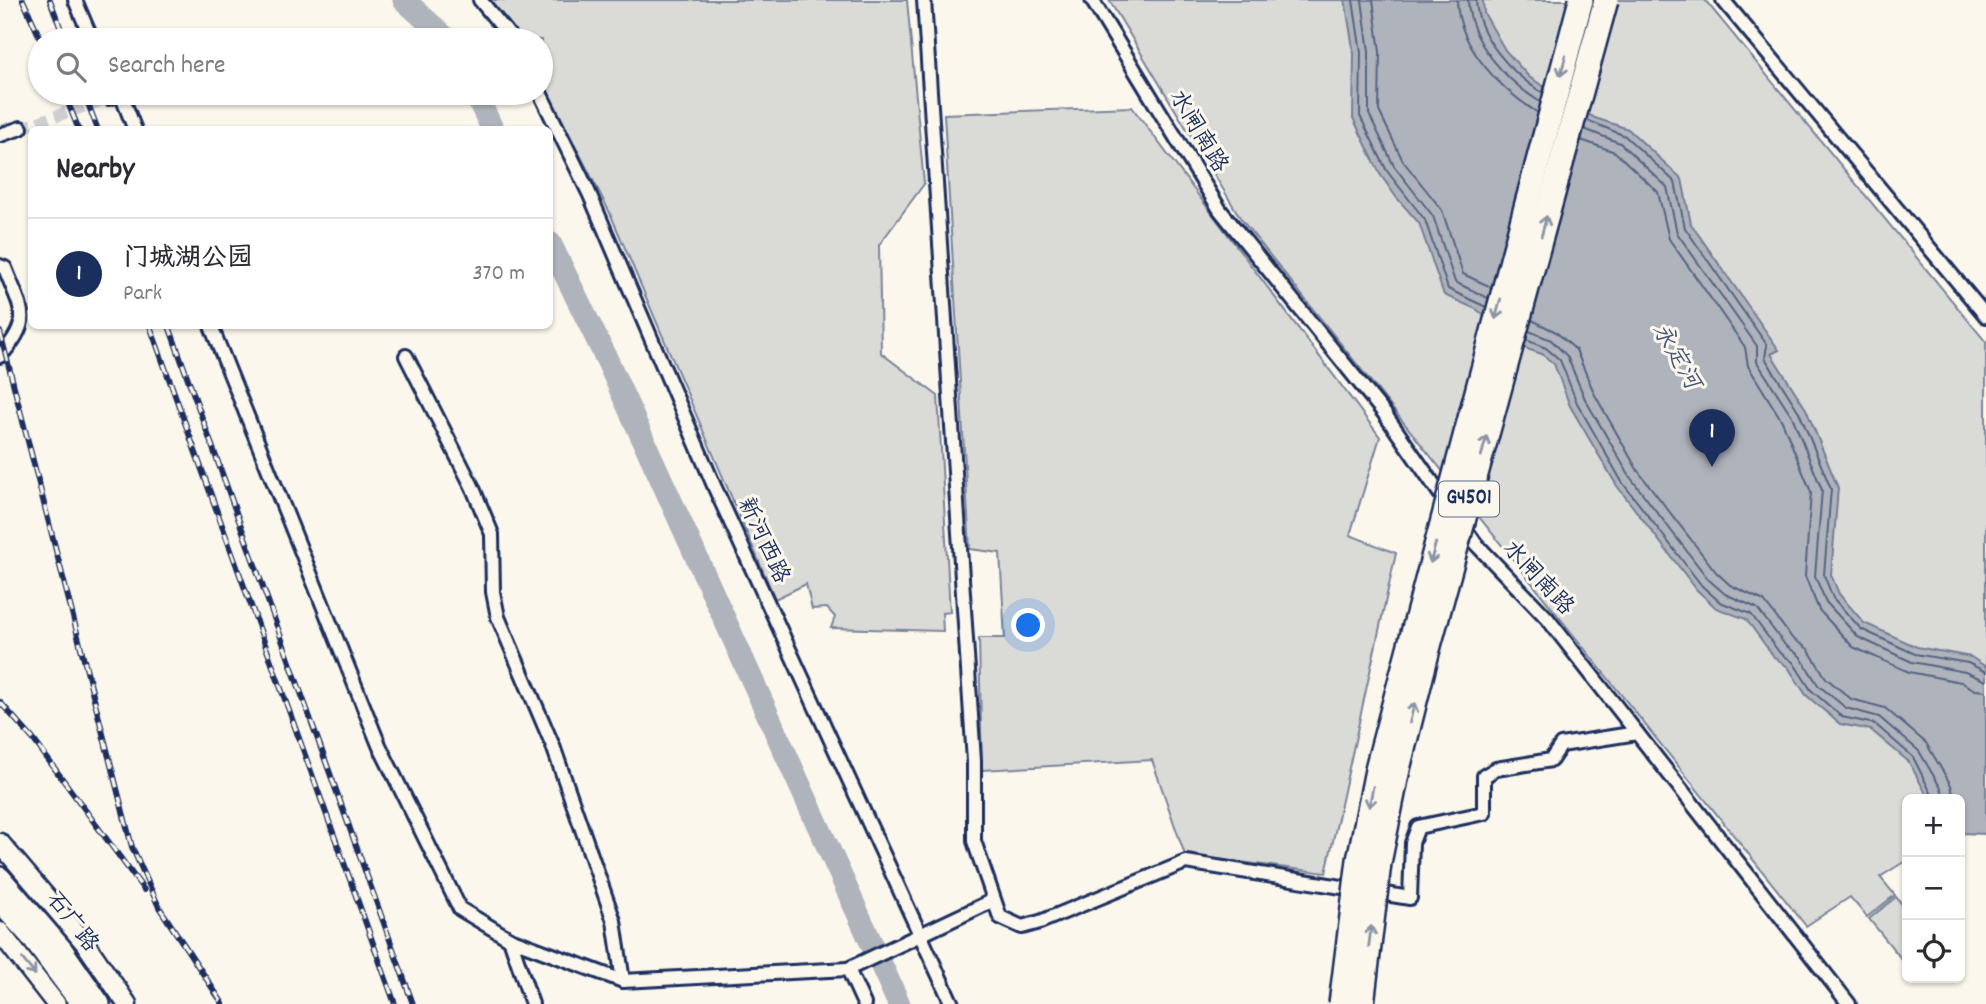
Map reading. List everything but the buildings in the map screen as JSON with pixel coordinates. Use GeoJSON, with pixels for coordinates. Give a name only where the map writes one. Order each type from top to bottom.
{"type":"FeatureCollection","features":[{"type":"Feature","properties":{"kind":"highway","name":"G4501"},"geometry":{"type":"LineString","coordinates":[[1341,1004],[1359,860],[1378,765],[1581,0]]}},
{"type":"Feature","properties":{"kind":"highway","name":"G4501"},"geometry":{"type":"LineString","coordinates":[[1362,1004],[1379,863],[1398,769],[1427,653],[1606,0]]}},
{"type":"Feature","properties":{"kind":"main road"},"geometry":{"type":"LineString","coordinates":[[0,842],[85,943],[127,1004]]}},
{"type":"Feature","properties":{"kind":"main road","name":"石广路"},"geometry":{"type":"LineString","coordinates":[[0,878],[61,949],[99,1004]]}},
{"type":"Feature","properties":{"kind":"main road","name":"石广路"},"geometry":{"type":"LineString","coordinates":[[0,902],[31,936],[82,1004]]}},
{"type":"Feature","properties":{"kind":"main road"},"geometry":{"type":"LineString","coordinates":[[0,932],[56,1004]]}},
{"type":"Feature","properties":{"kind":"street"},"geometry":{"type":"LineString","coordinates":[[75,0],[87,28]]}},
{"type":"Feature","properties":{"kind":"street"},"geometry":{"type":"LineString","coordinates":[[480,0],[503,28]]}},
{"type":"Feature","properties":{"kind":"street"},"geometry":{"type":"LineString","coordinates":[[924,0],[974,761],[974,841],[992,901],[1000,918],[1021,927],[1186,862],[1410,898],[1412,843],[1418,827],[1484,813],[1484,776],[1496,769],[1551,760],[1561,745],[1637,733]]}},
{"type":"Feature","properties":{"kind":"street","name":"水闸南路"},"geometry":{"type":"LineString","coordinates":[[1092,0],[1220,211],[1384,413],[1476,544],[1547,618],[1849,1004]]}},
{"type":"Feature","properties":{"kind":"street"},"geometry":{"type":"LineString","coordinates":[[1723,0],[1986,316]]}},
{"type":"Feature","properties":{"kind":"street"},"geometry":{"type":"LineString","coordinates":[[125,105],[133,126]]}},
{"type":"Feature","properties":{"kind":"street","name":"新河西路"},"geometry":{"type":"LineString","coordinates":[[546,105],[589,193],[715,488],[952,1004]]}},
{"type":"Feature","properties":{"kind":"street"},"geometry":{"type":"LineString","coordinates":[[0,135],[21,128]]}},
{"type":"Feature","properties":{"kind":"street"},"geometry":{"type":"LineString","coordinates":[[0,266],[5,268],[23,313],[19,336],[0,356]]}},
{"type":"Feature","properties":{"kind":"street"},"geometry":{"type":"LineString","coordinates":[[212,329],[379,745],[460,909],[510,939],[623,981],[848,969],[992,901]]}},
{"type":"Feature","properties":{"kind":"street"},"geometry":{"type":"LineString","coordinates":[[406,356],[468,477],[492,534],[493,592],[498,617],[553,746],[614,921],[623,981]]}},
{"type":"Feature","properties":{"kind":"street"},"geometry":{"type":"LineString","coordinates":[[510,939],[533,1004]]}},
{"type":"Feature","properties":{"kind":"street"},"geometry":{"type":"LineString","coordinates":[[848,969],[864,1004]]}},
{"type":"Feature","properties":{"kind":"shaded area"},"geometry":{"type":"Polygon","coordinates":[[[488,0],[907,0],[924,184],[879,245],[881,353],[938,396],[950,612],[942,613],[943,631],[831,628],[835,617],[827,608],[812,609],[806,584],[775,599],[610,213],[553,102],[553,28],[511,28],[488,0]]]}},
{"type":"Feature","properties":{"kind":"shaded area"},"geometry":{"type":"Polygon","coordinates":[[[1109,0],[1705,0],[1986,342],[1986,809],[1965,801],[1965,794],[1902,794],[1902,863],[1880,877],[1895,895],[1867,917],[1850,897],[1806,926],[1241,219],[1109,0]]]}},
{"type":"Feature","properties":{"kind":"shaded area"},"geometry":{"type":"Polygon","coordinates":[[[1132,107],[1380,437],[1350,535],[1396,553],[1326,873],[1185,855],[1152,760],[982,770],[979,638],[1005,638],[1000,553],[970,549],[944,114],[1132,107]]]}},
{"type":"Feature","properties":{"kind":"shaded area"},"geometry":{"type":"Polygon","coordinates":[[[1896,897],[1902,904],[1902,960],[1869,919],[1896,897]]]}},
{"type":"Feature","properties":{"kind":"water","name":"永定河"},"geometry":{"type":"Polygon","coordinates":[[[1345,0],[1483,0],[1484,13],[1505,50],[1529,77],[1595,118],[1628,129],[1682,179],[1691,224],[1779,350],[1771,354],[1806,409],[1838,488],[1831,575],[1839,594],[1864,623],[1917,647],[1971,657],[1986,667],[1986,834],[1965,833],[1965,794],[1926,794],[1909,762],[1871,730],[1840,724],[1806,695],[1788,667],[1774,657],[1746,619],[1716,608],[1697,590],[1617,486],[1570,406],[1554,364],[1542,354],[1527,349],[1476,309],[1444,295],[1419,223],[1380,174],[1353,118],[1354,54],[1345,0]]]}},
{"type":"Feature","properties":{"kind":"waterway"},"geometry":{"type":"LineString","coordinates":[[404,0],[435,28]]}},
{"type":"Feature","properties":{"kind":"waterway"},"geometry":{"type":"LineString","coordinates":[[481,105],[491,126]]}},
{"type":"Feature","properties":{"kind":"waterway"},"geometry":{"type":"LineString","coordinates":[[553,249],[608,362],[899,1004]]}},
{"type":"Feature","properties":{"kind":"tunnel"},"geometry":{"type":"LineString","coordinates":[[21,128],[88,105]]}},
{"type":"Feature","properties":{"kind":"railway"},"geometry":{"type":"LineString","coordinates":[[23,0],[36,28]]}},
{"type":"Feature","properties":{"kind":"railway"},"geometry":{"type":"LineString","coordinates":[[50,0],[60,28]]}},
{"type":"Feature","properties":{"kind":"railway"},"geometry":{"type":"LineString","coordinates":[[69,105],[77,126]]}},
{"type":"Feature","properties":{"kind":"railway"},"geometry":{"type":"LineString","coordinates":[[89,105],[96,126]]}},
{"type":"Feature","properties":{"kind":"railway"},"geometry":{"type":"LineString","coordinates":[[151,329],[395,1004]]}},
{"type":"Feature","properties":{"kind":"railway"},"geometry":{"type":"LineString","coordinates":[[170,329],[413,1004]]}},
{"type":"Feature","properties":{"kind":"railway"},"geometry":{"type":"LineString","coordinates":[[0,332],[132,847],[159,907],[223,1004]]}},
{"type":"Feature","properties":{"kind":"railway"},"geometry":{"type":"LineString","coordinates":[[0,702],[33,739],[144,890]]}},
{"type":"Feature","properties":{"kind":"place","name":"门城湖公园"},"geometry":{"type":"Point","coordinates":[1712,467]}}]}
